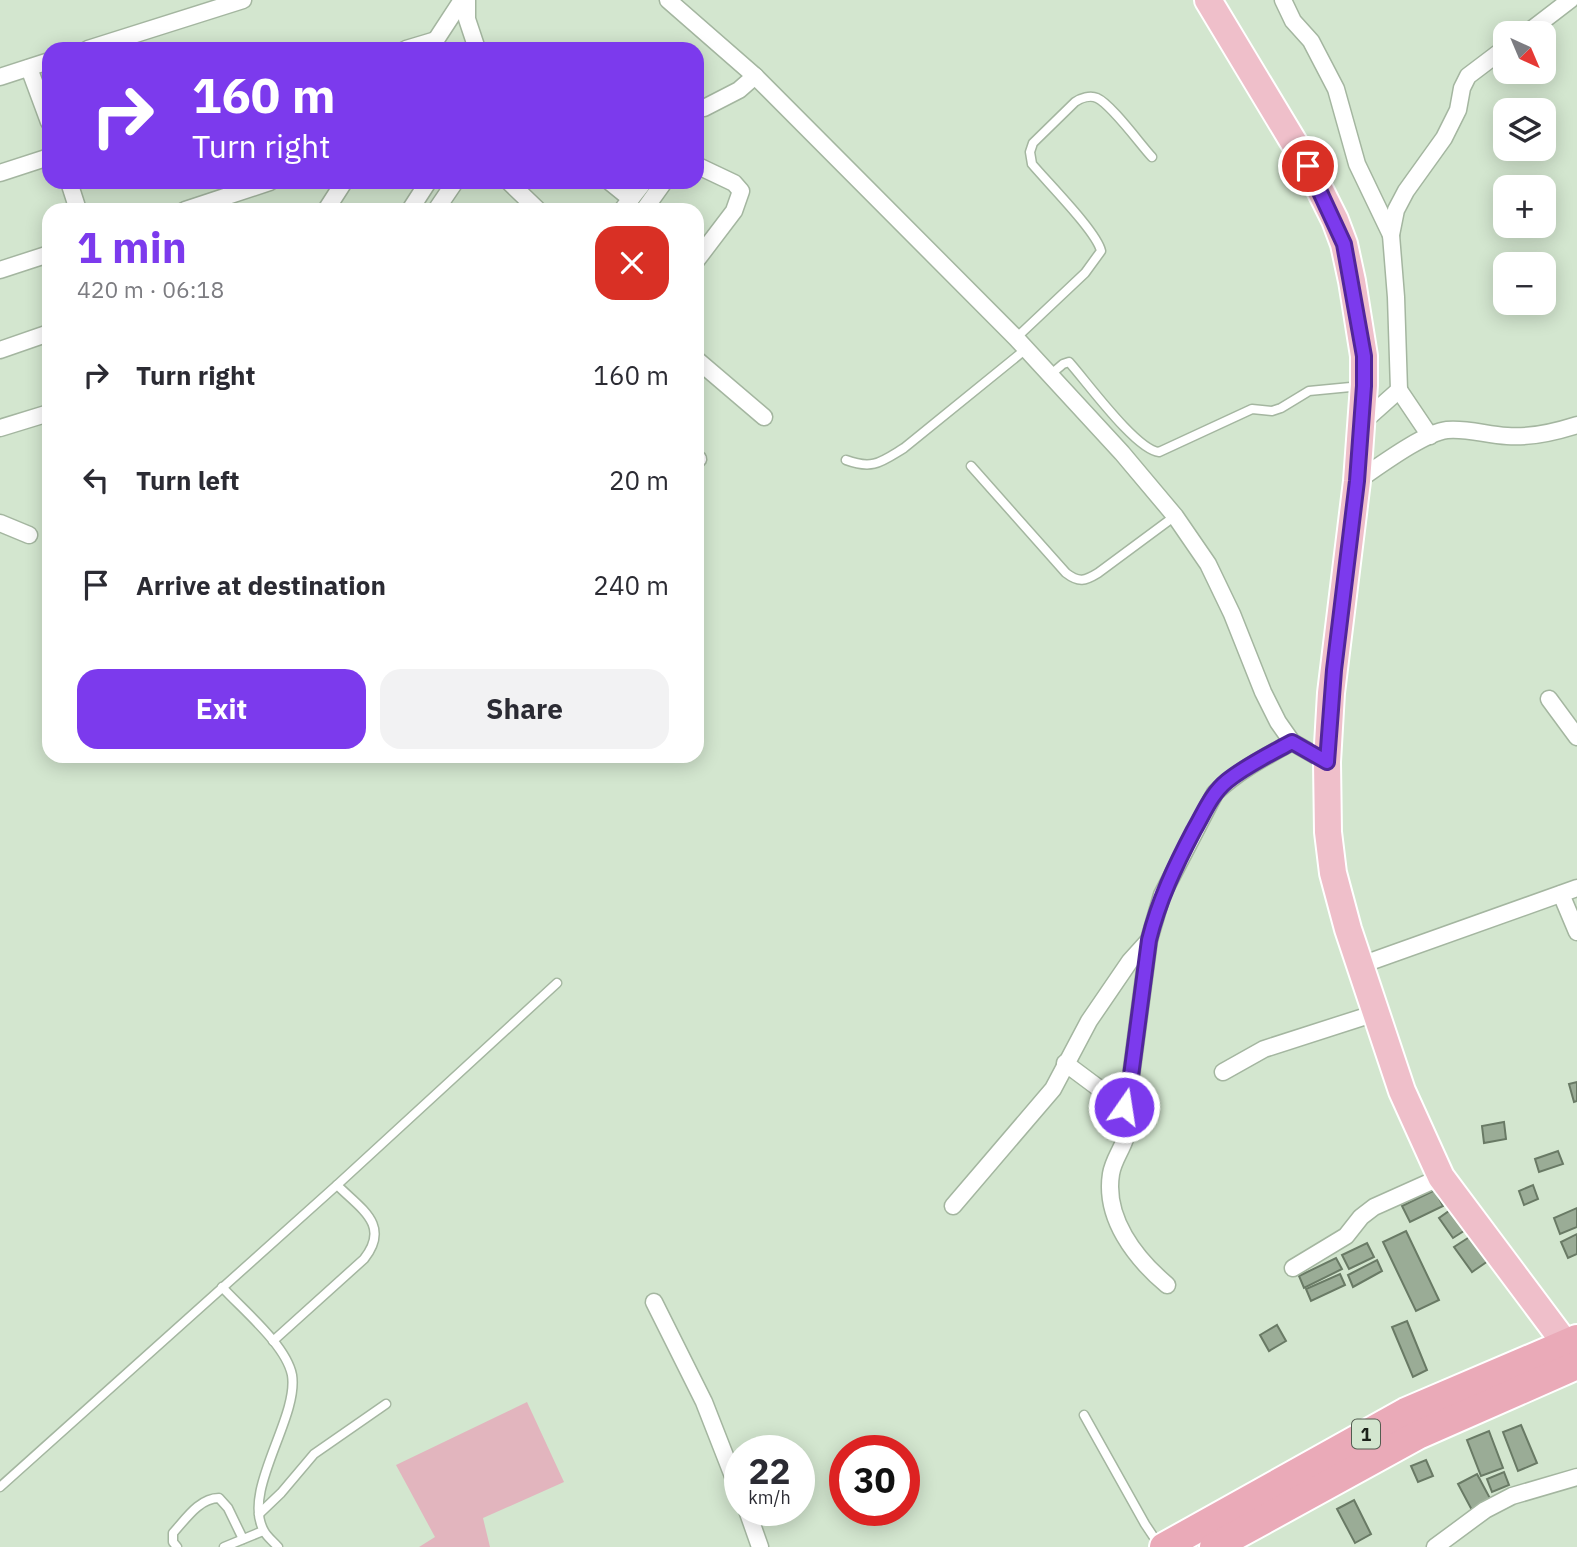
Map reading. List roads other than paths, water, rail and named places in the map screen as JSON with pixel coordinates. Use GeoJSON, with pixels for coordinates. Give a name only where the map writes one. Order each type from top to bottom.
{"type":"FeatureCollection","features":[{"type":"Feature","properties":{"kind":"highway","name":"1"},"geometry":{"type":"LineString","coordinates":[[1163,1547],[1406,1412],[1573,1349]]}},
{"type":"Feature","properties":{"kind":"highway","name":"1"},"geometry":{"type":"LineString","coordinates":[[1214,1547],[1573,1349]]}},
{"type":"Feature","properties":{"kind":"main road"},"geometry":{"type":"LineString","coordinates":[[1208,0],[1308,166],[1335,220],[1344,244],[1352,281],[1364,356],[1357,481],[1331,693],[1327,762],[1328,832],[1333,873],[1348,929],[1402,1091],[1441,1177],[1573,1349]]}},
{"type":"Feature","properties":{"kind":"street"},"geometry":{"type":"LineString","coordinates":[[110,42],[243,0]]}},
{"type":"Feature","properties":{"kind":"street"},"geometry":{"type":"LineString","coordinates":[[434,42],[465,0]]}},
{"type":"Feature","properties":{"kind":"street"},"geometry":{"type":"LineString","coordinates":[[465,0],[467,19],[475,42]]}},
{"type":"Feature","properties":{"kind":"street"},"geometry":{"type":"LineString","coordinates":[[668,0],[755,76],[1021,343],[1122,453],[1175,516],[1208,564],[1278,722],[1292,742],[1327,762]]}},
{"type":"Feature","properties":{"kind":"street"},"geometry":{"type":"LineString","coordinates":[[1283,0],[1293,21],[1311,41],[1336,89],[1357,164],[1391,235]]}},
{"type":"Feature","properties":{"kind":"street"},"geometry":{"type":"LineString","coordinates":[[1543,21],[1570,0]]}},
{"type":"Feature","properties":{"kind":"street"},"geometry":{"type":"LineString","coordinates":[[1430,436],[1399,390],[1391,235],[1396,210],[1406,191],[1444,138],[1458,110],[1462,88],[1468,76],[1493,57]]}},
{"type":"Feature","properties":{"kind":"street"},"geometry":{"type":"LineString","coordinates":[[0,77],[42,63]]}},
{"type":"Feature","properties":{"kind":"street"},"geometry":{"type":"LineString","coordinates":[[29,68],[42,103]]}},
{"type":"Feature","properties":{"kind":"street"},"geometry":{"type":"LineString","coordinates":[[704,108],[730,95],[755,76]]}},
{"type":"Feature","properties":{"kind":"street"},"geometry":{"type":"LineString","coordinates":[[0,173],[42,159]]}},
{"type":"Feature","properties":{"kind":"street"},"geometry":{"type":"LineString","coordinates":[[704,168],[734,183],[741,191],[734,211],[704,250]]}},
{"type":"Feature","properties":{"kind":"street"},"geometry":{"type":"LineString","coordinates":[[206,203],[249,189]]}},
{"type":"Feature","properties":{"kind":"street"},"geometry":{"type":"LineString","coordinates":[[516,189],[531,203]]}},
{"type":"Feature","properties":{"kind":"street"},"geometry":{"type":"LineString","coordinates":[[628,203],[639,189]]}},
{"type":"Feature","properties":{"kind":"street"},"geometry":{"type":"LineString","coordinates":[[0,270],[42,256]]}},
{"type":"Feature","properties":{"kind":"street"},"geometry":{"type":"LineString","coordinates":[[0,350],[42,335]]}},
{"type":"Feature","properties":{"kind":"street"},"geometry":{"type":"LineString","coordinates":[[704,366],[764,417]]}},
{"type":"Feature","properties":{"kind":"street"},"geometry":{"type":"LineString","coordinates":[[1362,423],[1399,390]]}},
{"type":"Feature","properties":{"kind":"street"},"geometry":{"type":"LineString","coordinates":[[0,428],[42,414]]}},
{"type":"Feature","properties":{"kind":"street"},"geometry":{"type":"LineString","coordinates":[[1357,481],[1430,436],[1446,430],[1466,430],[1509,437],[1550,434],[1577,425]]}},
{"type":"Feature","properties":{"kind":"street"},"geometry":{"type":"LineString","coordinates":[[0,523],[29,535]]}},
{"type":"Feature","properties":{"kind":"street"},"geometry":{"type":"LineString","coordinates":[[1549,699],[1577,737]]}},
{"type":"Feature","properties":{"kind":"street"},"geometry":{"type":"LineString","coordinates":[[1167,1284],[1136,1257],[1117,1221],[1110,1200],[1111,1175],[1116,1156],[1126,1138],[1124,1107],[1131,1076],[1149,940],[1162,895],[1215,793],[1227,781],[1292,742]]}},
{"type":"Feature","properties":{"kind":"street"},"geometry":{"type":"LineString","coordinates":[[1361,965],[1577,888]]}},
{"type":"Feature","properties":{"kind":"street"},"geometry":{"type":"LineString","coordinates":[[1561,894],[1577,932]]}},
{"type":"Feature","properties":{"kind":"street"},"geometry":{"type":"LineString","coordinates":[[953,1206],[1053,1089],[1089,1021],[1118,978],[1149,940]]}},
{"type":"Feature","properties":{"kind":"street"},"geometry":{"type":"LineString","coordinates":[[1223,1072],[1264,1049],[1376,1013]]}},
{"type":"Feature","properties":{"kind":"street"},"geometry":{"type":"LineString","coordinates":[[1065,1063],[1124,1107]]}},
{"type":"Feature","properties":{"kind":"street"},"geometry":{"type":"LineString","coordinates":[[1293,1268],[1346,1236],[1374,1207],[1441,1177]]}},
{"type":"Feature","properties":{"kind":"street"},"geometry":{"type":"LineString","coordinates":[[654,1302],[704,1402],[724,1453]]}},
{"type":"Feature","properties":{"kind":"street"},"geometry":{"type":"LineString","coordinates":[[1435,1547],[1485,1510],[1512,1496],[1577,1477]]}},
{"type":"Feature","properties":{"kind":"street"},"geometry":{"type":"LineString","coordinates":[[753,1526],[760,1547]]}},
{"type":"Feature","properties":{"kind":"lane"},"geometry":{"type":"LineString","coordinates":[[846,460],[873,466],[904,448],[1021,343],[1085,273],[1101,251],[1082,220],[1032,164],[1030,152],[1033,143],[1075,102],[1082,97],[1096,97],[1111,109],[1152,157]]}},
{"type":"Feature","properties":{"kind":"lane"},"geometry":{"type":"LineString","coordinates":[[1050,375],[1063,363],[1069,362],[1112,414],[1144,447],[1159,453],[1253,408],[1272,411],[1309,391],[1364,386]]}},
{"type":"Feature","properties":{"kind":"lane"},"geometry":{"type":"LineString","coordinates":[[971,466],[1066,573],[1080,581],[1098,573],[1175,516]]}},
{"type":"Feature","properties":{"kind":"lane"},"geometry":{"type":"LineString","coordinates":[[0,1487],[337,1185],[557,983]]}},
{"type":"Feature","properties":{"kind":"lane"},"geometry":{"type":"LineString","coordinates":[[272,1340],[364,1259],[373,1247],[376,1231],[370,1219],[337,1185]]}},
{"type":"Feature","properties":{"kind":"lane"},"geometry":{"type":"LineString","coordinates":[[222,1287],[272,1340],[286,1359],[292,1375],[292,1390],[261,1487],[259,1514],[263,1531],[278,1547]]}},
{"type":"Feature","properties":{"kind":"lane"},"geometry":{"type":"LineString","coordinates":[[259,1514],[314,1454],[386,1404]]}},
{"type":"Feature","properties":{"kind":"lane"},"geometry":{"type":"LineString","coordinates":[[1084,1415],[1145,1524],[1163,1547]]}},
{"type":"Feature","properties":{"kind":"lane"},"geometry":{"type":"LineString","coordinates":[[177,1547],[173,1542],[173,1533],[202,1503],[211,1498],[219,1498],[228,1508],[243,1539]]}},
{"type":"Feature","properties":{"kind":"lane"},"geometry":{"type":"LineString","coordinates":[[224,1547],[263,1531]]}}]}
